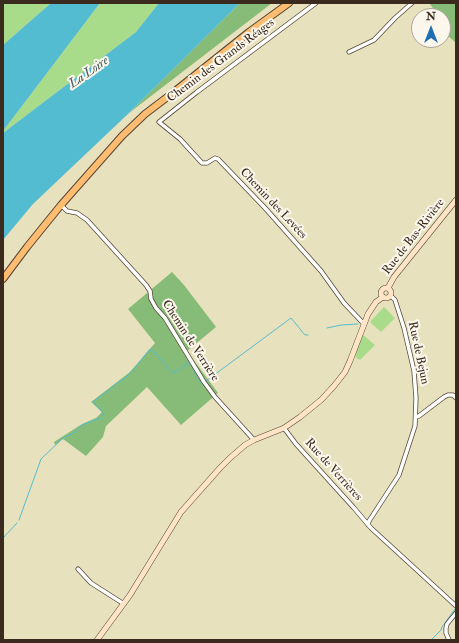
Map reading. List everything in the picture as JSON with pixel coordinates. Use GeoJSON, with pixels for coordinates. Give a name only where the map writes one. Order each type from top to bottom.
{"type":"FeatureCollection","features":[{"type":"Feature","properties":{"kind":"main road"},"geometry":{"type":"LineString","coordinates":[[3,280],[27,246],[122,136],[146,114],[249,32],[289,3]]}},
{"type":"Feature","properties":{"kind":"street","name":"Chemin des Grands Réages"},"geometry":{"type":"LineString","coordinates":[[159,122],[316,3]]}},
{"type":"Feature","properties":{"kind":"street"},"geometry":{"type":"LineString","coordinates":[[349,52],[374,40],[412,3]]}},
{"type":"Feature","properties":{"kind":"street","name":"Chemin des Levées"},"geometry":{"type":"LineString","coordinates":[[159,122],[180,139],[202,163],[207,163],[214,158],[218,159],[265,208],[321,271],[344,303],[363,324]]}},
{"type":"Feature","properties":{"kind":"street","name":"Rue de Bas-Rivière"},"geometry":{"type":"LineString","coordinates":[[388,288],[394,278],[456,200]]}},
{"type":"Feature","properties":{"kind":"street","name":"Chemin de Verrière"},"geometry":{"type":"LineString","coordinates":[[61,205],[67,211],[77,213],[88,220],[146,284],[156,308],[165,318],[204,382],[215,397],[254,440]]}},
{"type":"Feature","properties":{"kind":"street"},"geometry":{"type":"LineString","coordinates":[[97,640],[124,604],[181,512],[216,473],[237,451],[254,440],[284,428],[321,400],[334,386],[345,372],[354,352],[363,324],[373,306],[383,297],[387,298],[391,296],[391,290],[388,288],[383,289],[381,293],[383,297]]}},
{"type":"Feature","properties":{"kind":"street","name":"Rue de Bejun"},"geometry":{"type":"LineString","coordinates":[[368,525],[369,521],[399,475],[415,426],[416,417],[416,387],[410,351],[395,300],[391,296]]}},
{"type":"Feature","properties":{"kind":"street"},"geometry":{"type":"LineString","coordinates":[[416,417],[444,396],[453,395],[456,398]]}},
{"type":"Feature","properties":{"kind":"street","name":"Rue de Verrières"},"geometry":{"type":"LineString","coordinates":[[284,428],[307,457],[368,525],[456,606]]}},
{"type":"Feature","properties":{"kind":"street"},"geometry":{"type":"LineString","coordinates":[[78,569],[91,583],[124,604]]}},
{"type":"Feature","properties":{"kind":"street"},"geometry":{"type":"LineString","coordinates":[[449,640],[446,634],[447,624],[456,613]]}},
{"type":"Feature","properties":{"kind":"green space"},"geometry":{"type":"Polygon","coordinates":[[[3,3],[51,3],[3,45],[3,3]]]}},
{"type":"Feature","properties":{"kind":"green space"},"geometry":{"type":"Polygon","coordinates":[[[100,3],[159,3],[136,32],[3,133],[3,131],[100,3]]]}},
{"type":"Feature","properties":{"kind":"green space"},"geometry":{"type":"Polygon","coordinates":[[[240,3],[272,3],[129,113],[240,3]]]}},
{"type":"Feature","properties":{"kind":"green space"},"geometry":{"type":"Polygon","coordinates":[[[429,3],[456,3],[456,43],[451,38],[451,8],[433,8],[429,3]]]}},
{"type":"Feature","properties":{"kind":"green space"},"geometry":{"type":"Polygon","coordinates":[[[172,272],[184,285],[216,327],[187,351],[218,393],[181,425],[147,387],[106,426],[103,437],[86,456],[63,439],[55,445],[54,442],[82,424],[96,418],[102,412],[91,402],[130,372],[155,343],[128,309],[172,272]]]}},
{"type":"Feature","properties":{"kind":"green space"},"geometry":{"type":"Polygon","coordinates":[[[384,307],[395,318],[381,332],[370,322],[384,307]]]}},
{"type":"Feature","properties":{"kind":"green space"},"geometry":{"type":"Polygon","coordinates":[[[362,334],[375,345],[360,360],[355,357],[362,334]]]}},
{"type":"Feature","properties":{"kind":"water"},"geometry":{"type":"Polygon","coordinates":[[[51,3],[100,3],[3,131],[3,45],[51,3]]]}},
{"type":"Feature","properties":{"kind":"water","name":"La Loire"},"geometry":{"type":"Polygon","coordinates":[[[159,3],[240,3],[129,113],[33,204],[3,240],[3,133],[136,32],[159,3]]]}},
{"type":"Feature","properties":{"kind":"waterway"},"geometry":{"type":"LineString","coordinates":[[206,381],[291,318],[305,335],[308,335]]}},
{"type":"Feature","properties":{"kind":"waterway"},"geometry":{"type":"LineString","coordinates":[[327,328],[358,324]]}},
{"type":"Feature","properties":{"kind":"waterway"},"geometry":{"type":"LineString","coordinates":[[19,520],[41,459],[62,439],[75,432],[82,425],[100,418],[104,414],[93,402],[127,376],[149,350],[152,350],[173,373],[189,362],[202,384]]}},
{"type":"Feature","properties":{"kind":"waterway"},"geometry":{"type":"LineString","coordinates":[[3,538],[17,523]]}},
{"type":"Feature","properties":{"kind":"waterway"},"geometry":{"type":"LineString","coordinates":[[431,640],[441,630],[455,609]]}}]}
